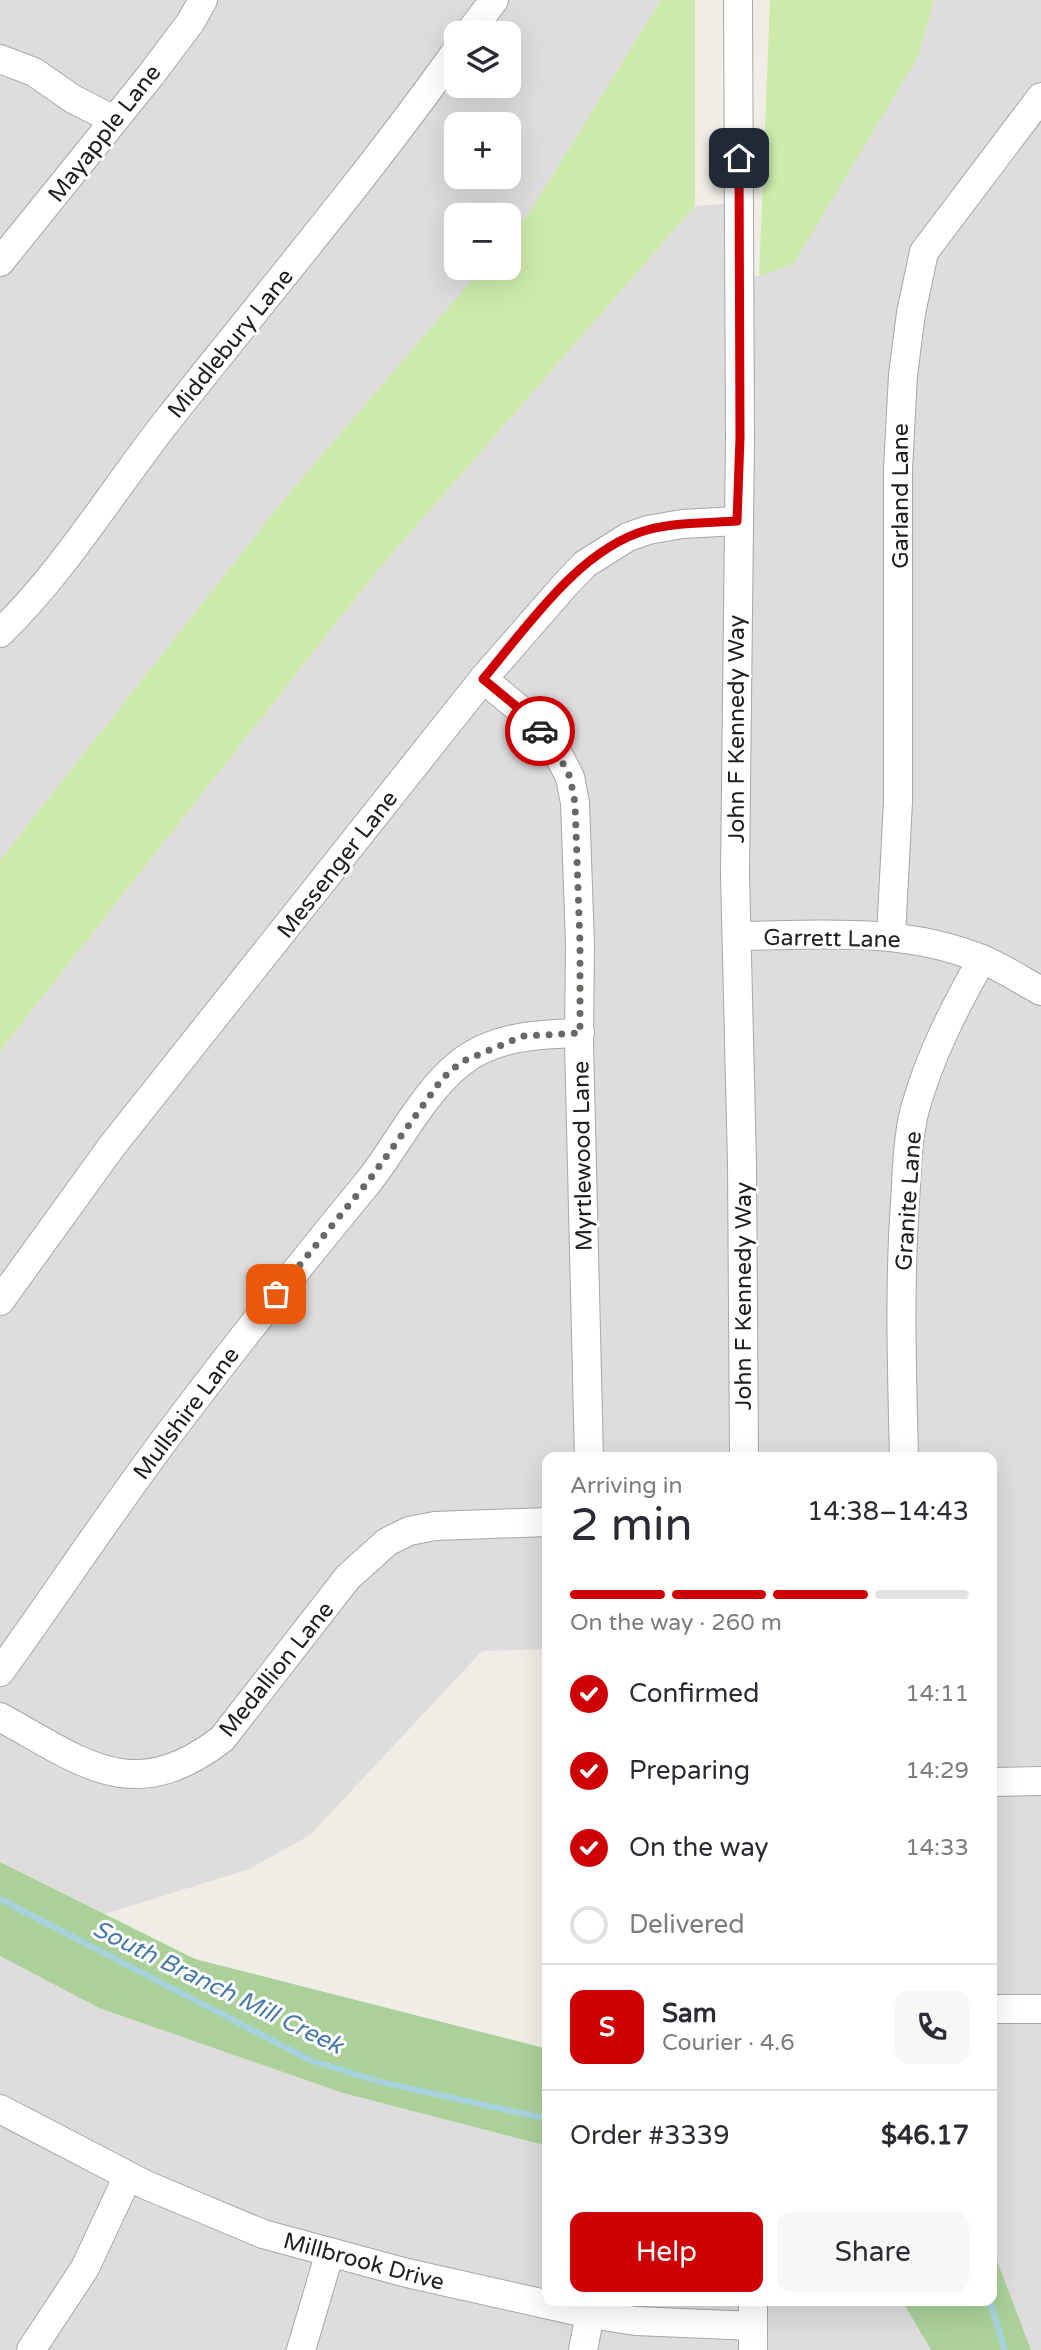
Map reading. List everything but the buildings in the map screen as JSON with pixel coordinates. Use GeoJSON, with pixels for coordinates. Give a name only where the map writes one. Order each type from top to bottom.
{"type":"FeatureCollection","features":[{"type":"Feature","properties":{"kind":"street","name":"Mayapple Lane"},"geometry":{"type":"LineString","coordinates":[[0,262],[190,23],[203,0]]}},
{"type":"Feature","properties":{"kind":"street"},"geometry":{"type":"LineString","coordinates":[[478,21],[494,0]]}},
{"type":"Feature","properties":{"kind":"street","name":"John F Kennedy Way"},"geometry":{"type":"LineString","coordinates":[[738,0],[740,438],[735,874],[744,1452]]}},
{"type":"Feature","properties":{"kind":"street"},"geometry":{"type":"LineString","coordinates":[[0,59],[34,72],[73,99],[114,120]]}},
{"type":"Feature","properties":{"kind":"street","name":"Middlebury Lane"},"geometry":{"type":"LineString","coordinates":[[0,633],[48,578],[160,430],[276,287],[444,68]]}},
{"type":"Feature","properties":{"kind":"street","name":"Garland Lane"},"geometry":{"type":"LineString","coordinates":[[891,936],[898,801],[898,469],[903,375],[911,313],[924,252],[1041,97]]}},
{"type":"Feature","properties":{"kind":"street","name":"Messenger Lane"},"geometry":{"type":"LineString","coordinates":[[0,1301],[112,1146],[483,679],[584,564],[607,549],[648,530],[682,524],[737,521]]}},
{"type":"Feature","properties":{"kind":"street","name":"Myrtlewood Lane"},"geometry":{"type":"LineString","coordinates":[[483,679],[528,716],[559,756],[570,777],[576,829],[589,1452]]}},
{"type":"Feature","properties":{"kind":"street","name":"Garrett Lane"},"geometry":{"type":"LineString","coordinates":[[738,936],[891,936],[956,949],[982,959],[1041,991]]}},
{"type":"Feature","properties":{"kind":"street","name":"Granite Lane"},"geometry":{"type":"LineString","coordinates":[[904,1452],[902,1251],[910,1136],[930,1061],[948,1020],[982,959]]}},
{"type":"Feature","properties":{"kind":"street","name":"Mullshire Lane"},"geometry":{"type":"LineString","coordinates":[[0,1672],[76,1561],[177,1423],[305,1257],[370,1179],[442,1079],[461,1062],[523,1036],[580,1033]]}},
{"type":"Feature","properties":{"kind":"street","name":"Medallion Lane"},"geometry":{"type":"LineString","coordinates":[[0,1717],[75,1758],[99,1768],[124,1774],[150,1775],[175,1768],[199,1756],[222,1739],[348,1577],[387,1542],[409,1531],[435,1526],[542,1522]]}},
{"type":"Feature","properties":{"kind":"street"},"geometry":{"type":"LineString","coordinates":[[997,1782],[1041,1781]]}},
{"type":"Feature","properties":{"kind":"street"},"geometry":{"type":"LineString","coordinates":[[997,2009],[1041,2009]]}},
{"type":"Feature","properties":{"kind":"street","name":"Millbrook Drive"},"geometry":{"type":"LineString","coordinates":[[0,2109],[128,2176],[235,2224],[407,2273],[542,2303]]}},
{"type":"Feature","properties":{"kind":"street"},"geometry":{"type":"LineString","coordinates":[[31,2350],[85,2268],[128,2176]]}},
{"type":"Feature","properties":{"kind":"street"},"geometry":{"type":"LineString","coordinates":[[300,2350],[311,2323],[330,2252]]}},
{"type":"Feature","properties":{"kind":"street","name":"Millbrook Drive"},"geometry":{"type":"LineString","coordinates":[[554,2306],[636,2321],[753,2326]]}},
{"type":"Feature","properties":{"kind":"street"},"geometry":{"type":"LineString","coordinates":[[583,2350],[590,2314]]}},
{"type":"Feature","properties":{"kind":"shaded area"},"geometry":{"type":"Polygon","coordinates":[[[0,0],[661,0],[531,210],[521,222],[521,203],[444,203],[444,280],[472,280],[286,497],[0,860],[0,0]]]}},
{"type":"Feature","properties":{"kind":"shaded area"},"geometry":{"type":"Polygon","coordinates":[[[934,0],[1041,0],[1041,2350],[1029,2350],[997,2265],[997,1452],[542,1452],[542,1649],[482,1651],[310,1835],[249,1869],[105,1914],[0,1862],[0,1051],[377,571],[695,206],[738,203],[738,278],[759,276],[918,57],[934,0]]]}},
{"type":"Feature","properties":{"kind":"shaded area"},"geometry":{"type":"Polygon","coordinates":[[[0,1956],[99,2008],[343,2093],[542,2144],[542,2306],[905,2306],[931,2350],[0,2350],[0,1956]]]}},
{"type":"Feature","properties":{"kind":"green space"},"geometry":{"type":"Polygon","coordinates":[[[661,0],[695,0],[695,206],[377,571],[0,1051],[0,860],[286,497],[472,280],[521,280],[521,222],[531,210],[661,0]]]}},
{"type":"Feature","properties":{"kind":"green space"},"geometry":{"type":"Polygon","coordinates":[[[770,0],[934,0],[918,57],[794,263],[759,277],[770,0]]]}},
{"type":"Feature","properties":{"kind":"green space"},"geometry":{"type":"Polygon","coordinates":[[[0,1862],[195,1959],[542,2047],[542,2144],[343,2093],[99,2008],[0,1956],[0,1862]]]}},
{"type":"Feature","properties":{"kind":"green space"},"geometry":{"type":"Polygon","coordinates":[[[997,2261],[1031,2350],[931,2350],[905,2306],[997,2306],[997,2261]]]}},
{"type":"Feature","properties":{"kind":"waterway","name":"South Branch Mill Creek"},"geometry":{"type":"LineString","coordinates":[[0,1899],[310,2060],[380,2082],[542,2118]]}},
{"type":"Feature","properties":{"kind":"waterway","name":"South Branch Mill Creek"},"geometry":{"type":"LineString","coordinates":[[992,2306],[1005,2350]]}},
{"type":"Feature","properties":{"kind":"way so far"},"geometry":{"type":"LineString","coordinates":[[276,1294],[391,1152],[442,1079],[461,1062],[523,1036],[580,1033],[575,803],[570,777],[559,756],[540,731]]}},
{"type":"Feature","properties":{"kind":"route"},"geometry":{"type":"LineString","coordinates":[[540,731],[528,716],[483,679],[584,564],[628,537],[648,530],[682,524],[737,521],[740,438],[739,158]]}}]}
